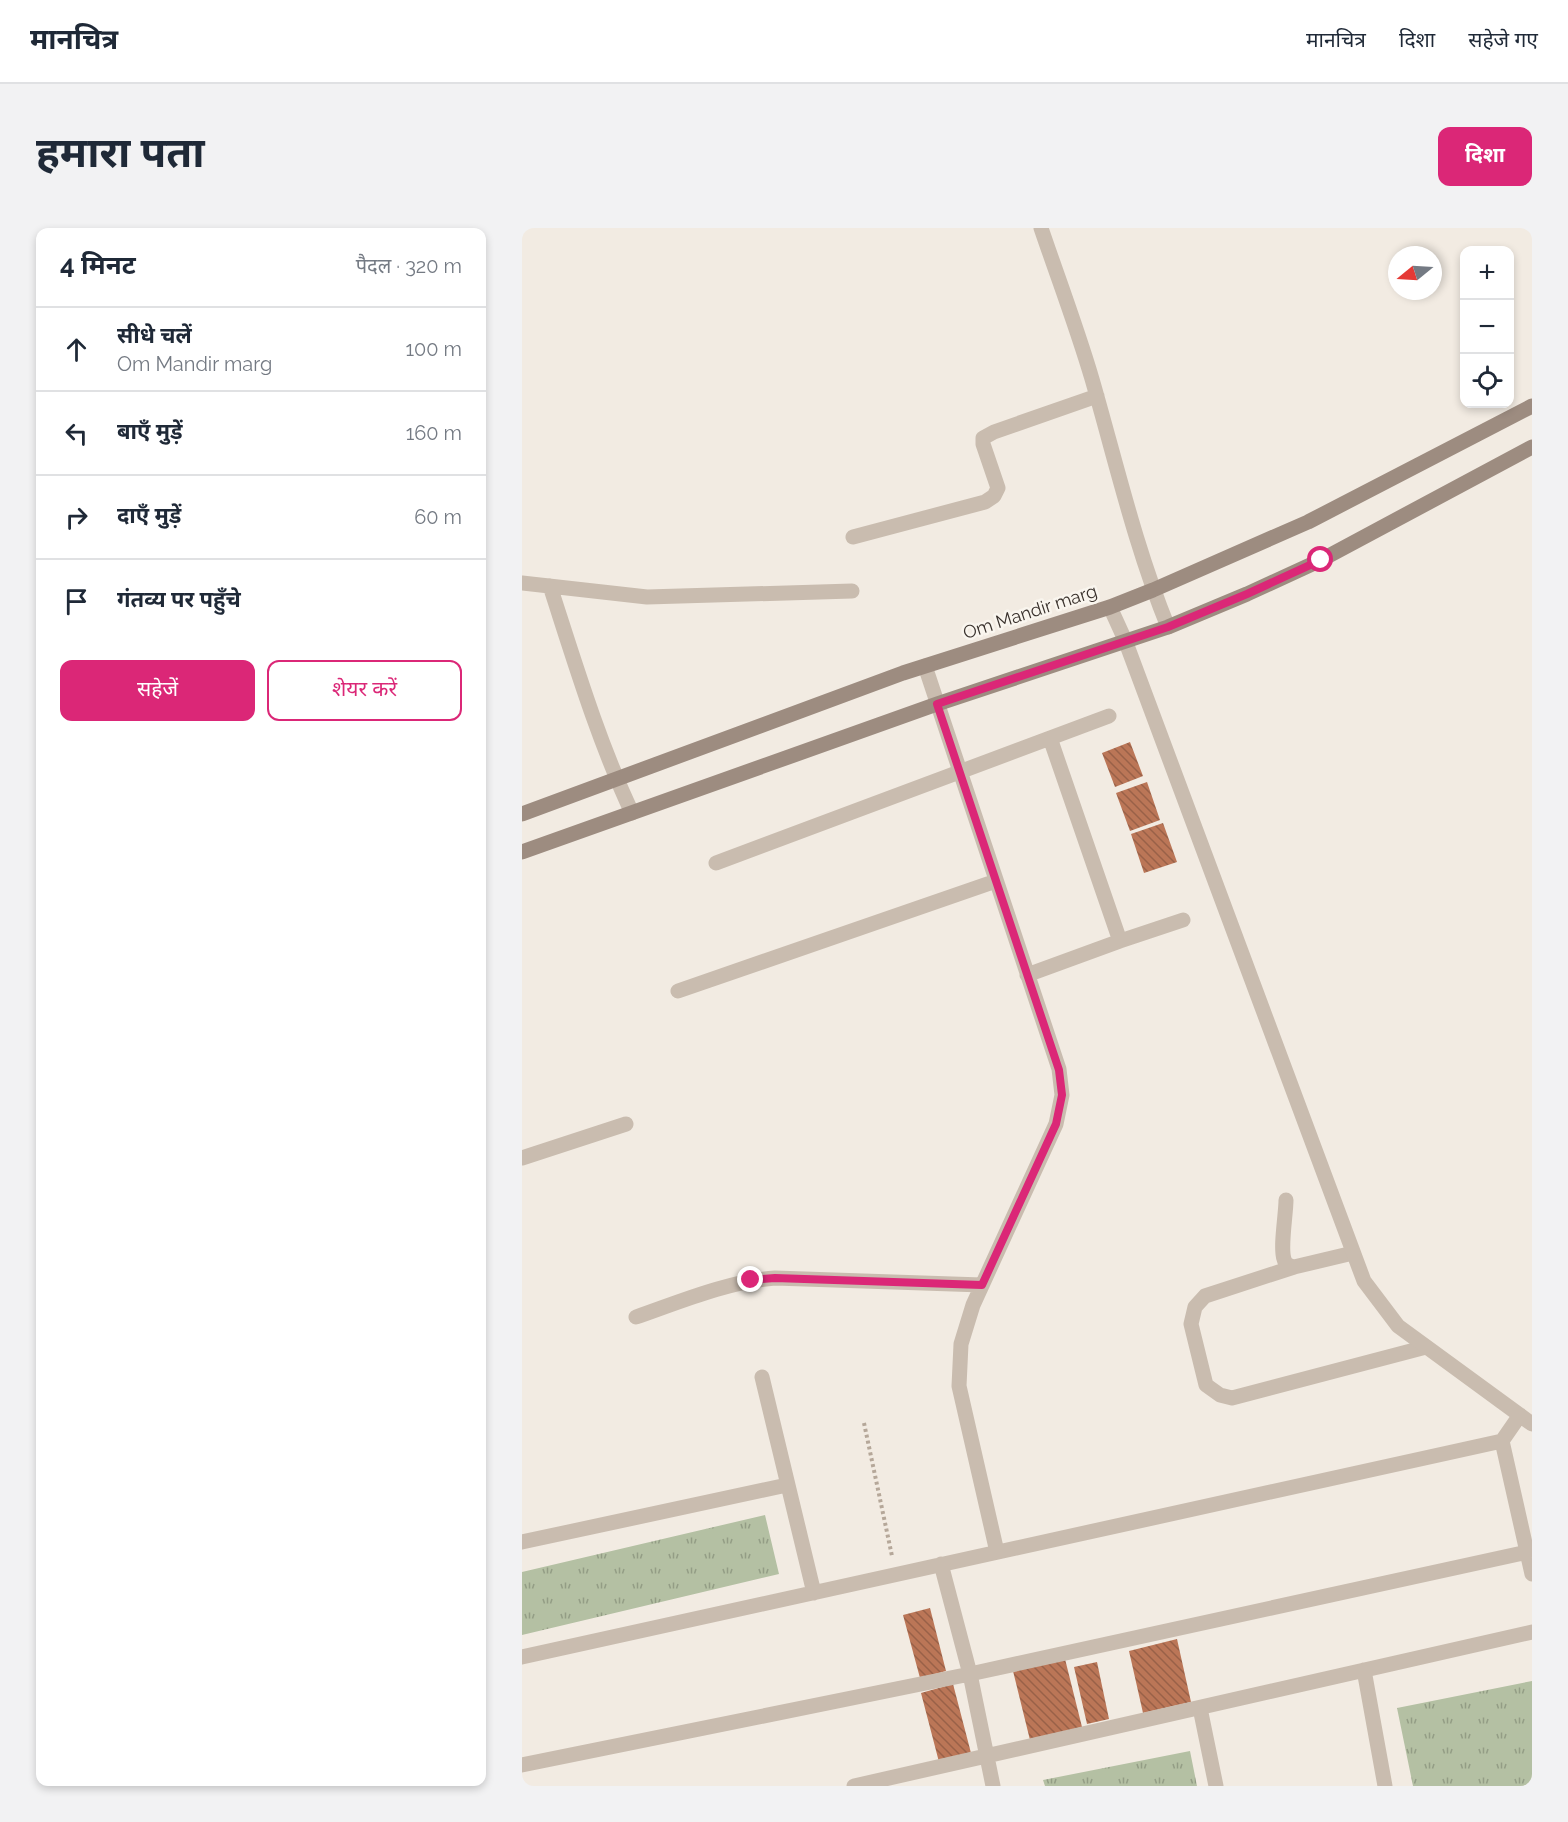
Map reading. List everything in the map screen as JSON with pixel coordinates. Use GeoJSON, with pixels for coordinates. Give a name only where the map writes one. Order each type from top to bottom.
{"type":"FeatureCollection","features":[{"type":"Feature","properties":{"kind":"main road","name":"Om Mandir marg"},"geometry":{"type":"LineString","coordinates":[[522,814],[925,666],[1110,607],[1153,590],[1308,522],[1532,406]]}},
{"type":"Feature","properties":{"kind":"main road"},"geometry":{"type":"LineString","coordinates":[[522,852],[937,704],[1168,627],[1321,560],[1532,447]]}},
{"type":"Feature","properties":{"kind":"street"},"geometry":{"type":"LineString","coordinates":[[1041,228],[1097,396],[1153,590],[1168,627]]}},
{"type":"Feature","properties":{"kind":"street"},"geometry":{"type":"LineString","coordinates":[[853,537],[985,502],[994,496],[998,488],[983,438],[994,432],[1097,396]]}},
{"type":"Feature","properties":{"kind":"street"},"geometry":{"type":"LineString","coordinates":[[522,583],[647,597],[852,591]]}},
{"type":"Feature","properties":{"kind":"street"},"geometry":{"type":"LineString","coordinates":[[550,586],[584,693],[616,778],[632,813]]}},
{"type":"Feature","properties":{"kind":"street"},"geometry":{"type":"LineString","coordinates":[[522,1657],[1502,1441],[1526,1419],[1398,1326],[1364,1281],[1125,640],[1110,607]]}},
{"type":"Feature","properties":{"kind":"street"},"geometry":{"type":"LineString","coordinates":[[925,666],[1059,1070],[1062,1095],[1056,1124],[973,1305],[961,1344],[959,1386],[997,1552]]}},
{"type":"Feature","properties":{"kind":"street"},"geometry":{"type":"LineString","coordinates":[[716,863],[1109,716]]}},
{"type":"Feature","properties":{"kind":"street"},"geometry":{"type":"LineString","coordinates":[[1050,738],[1120,941]]}},
{"type":"Feature","properties":{"kind":"street"},"geometry":{"type":"LineString","coordinates":[[678,991],[996,881]]}},
{"type":"Feature","properties":{"kind":"street"},"geometry":{"type":"LineString","coordinates":[[1027,975],[1184,920]]}},
{"type":"Feature","properties":{"kind":"street"},"geometry":{"type":"LineString","coordinates":[[522,1158],[626,1124]]}},
{"type":"Feature","properties":{"kind":"street"},"geometry":{"type":"LineString","coordinates":[[1286,1200],[1284,1260],[1288,1266],[1294,1267]]}},
{"type":"Feature","properties":{"kind":"street"},"geometry":{"type":"LineString","coordinates":[[1353,1253],[1294,1267],[1205,1296],[1195,1307],[1191,1324],[1206,1385],[1220,1395],[1232,1398],[1426,1347]]}},
{"type":"Feature","properties":{"kind":"street"},"geometry":{"type":"LineString","coordinates":[[636,1317],[729,1285],[751,1280],[775,1278],[982,1285]]}},
{"type":"Feature","properties":{"kind":"street"},"geometry":{"type":"LineString","coordinates":[[762,1377],[814,1593]]}},
{"type":"Feature","properties":{"kind":"street"},"geometry":{"type":"LineString","coordinates":[[1502,1441],[1532,1574]]}},
{"type":"Feature","properties":{"kind":"street"},"geometry":{"type":"LineString","coordinates":[[522,1542],[787,1485]]}},
{"type":"Feature","properties":{"kind":"street"},"geometry":{"type":"LineString","coordinates":[[522,1765],[970,1674],[1527,1552]]}},
{"type":"Feature","properties":{"kind":"street"},"geometry":{"type":"LineString","coordinates":[[941,1564],[970,1674],[993,1786]]}},
{"type":"Feature","properties":{"kind":"street"},"geometry":{"type":"LineString","coordinates":[[854,1786],[1532,1632]]}},
{"type":"Feature","properties":{"kind":"street"},"geometry":{"type":"LineString","coordinates":[[1364,1670],[1385,1786]]}},
{"type":"Feature","properties":{"kind":"street"},"geometry":{"type":"LineString","coordinates":[[1200,1708],[1216,1786]]}},
{"type":"Feature","properties":{"kind":"path"},"geometry":{"type":"LineString","coordinates":[[864,1423],[896,1574]]}},
{"type":"Feature","properties":{"kind":"green space"},"geometry":{"type":"Polygon","coordinates":[[[765,1515],[779,1574],[522,1635],[522,1572],[765,1515]]]}},
{"type":"Feature","properties":{"kind":"green space"},"geometry":{"type":"Polygon","coordinates":[[[1532,1681],[1532,1786],[1413,1786],[1397,1708],[1532,1681]]]}},
{"type":"Feature","properties":{"kind":"green space"},"geometry":{"type":"Polygon","coordinates":[[[1190,1751],[1197,1786],[1045,1786],[1043,1780],[1190,1751]]]}},
{"type":"Feature","properties":{"kind":"building"},"geometry":{"type":"Polygon","coordinates":[[[1130,742],[1143,776],[1115,787],[1102,753],[1130,742]]]}},
{"type":"Feature","properties":{"kind":"building"},"geometry":{"type":"Polygon","coordinates":[[[1147,782],[1160,820],[1130,831],[1116,793],[1147,782]]]}},
{"type":"Feature","properties":{"kind":"building"},"geometry":{"type":"Polygon","coordinates":[[[1163,823],[1177,862],[1144,873],[1131,834],[1163,823]]]}},
{"type":"Feature","properties":{"kind":"building"},"geometry":{"type":"Polygon","coordinates":[[[930,1608],[946,1671],[920,1678],[903,1615],[930,1608]]]}},
{"type":"Feature","properties":{"kind":"building"},"geometry":{"type":"Polygon","coordinates":[[[1177,1639],[1191,1702],[1143,1713],[1129,1651],[1177,1639]]]}},
{"type":"Feature","properties":{"kind":"building"},"geometry":{"type":"Polygon","coordinates":[[[1065,1659],[1082,1727],[1030,1740],[1013,1671],[1065,1659]]]}},
{"type":"Feature","properties":{"kind":"building"},"geometry":{"type":"Polygon","coordinates":[[[1097,1662],[1109,1719],[1087,1724],[1074,1667],[1097,1662]]]}},
{"type":"Feature","properties":{"kind":"building"},"geometry":{"type":"Polygon","coordinates":[[[953,1684],[971,1753],[939,1762],[921,1693],[953,1684]]]}},
{"type":"Feature","properties":{"kind":"route"},"geometry":{"type":"LineString","coordinates":[[751,1280],[775,1278],[982,1285],[1056,1124],[1062,1095],[1059,1070],[937,704],[1168,627],[1321,560]]}}]}
